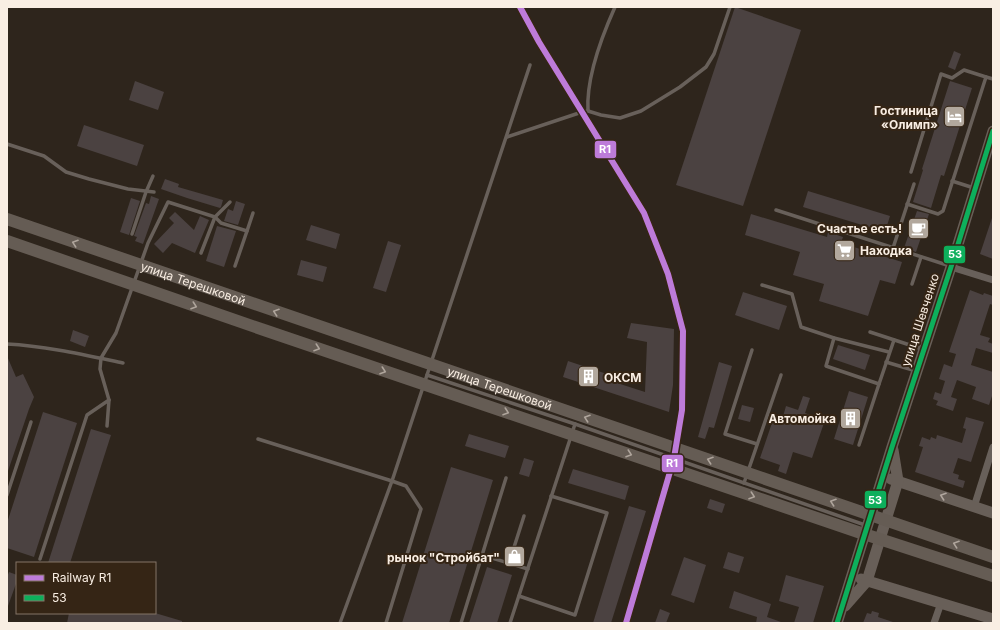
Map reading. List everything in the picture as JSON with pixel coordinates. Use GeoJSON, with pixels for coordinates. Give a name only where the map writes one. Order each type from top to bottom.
{"type":"FeatureCollection","features":[{"type":"Feature","properties":{"kind":"main road","name":"улица Шевченко"},"geometry":{"type":"LineString","coordinates":[[837,623],[993,131]]}},
{"type":"Feature","properties":{"kind":"main road","name":"улица Терешковой"},"geometry":{"type":"LineString","coordinates":[[7,219],[993,557]]}},
{"type":"Feature","properties":{"kind":"main road","name":"улица Терешковой"},"geometry":{"type":"LineString","coordinates":[[7,241],[105,276],[858,532],[993,576]]}},
{"type":"Feature","properties":{"kind":"main road","name":"улица Шевченко"},"geometry":{"type":"LineString","coordinates":[[842,609],[867,581],[898,481],[892,447]]}},
{"type":"Feature","properties":{"kind":"main road"},"geometry":{"type":"LineString","coordinates":[[883,477],[993,514]]}},
{"type":"Feature","properties":{"kind":"main road"},"geometry":{"type":"LineString","coordinates":[[853,576],[993,619]]}},
{"type":"Feature","properties":{"kind":"street"},"geometry":{"type":"LineString","coordinates":[[951,267],[993,280]]}},
{"type":"Feature","properties":{"kind":"street"},"geometry":{"type":"LineString","coordinates":[[974,507],[993,447]]}},
{"type":"Feature","properties":{"kind":"street"},"geometry":{"type":"LineString","coordinates":[[934,623],[941,603]]}},
{"type":"Feature","properties":{"kind":"lane"},"geometry":{"type":"LineString","coordinates":[[588,111],[587,101],[594,67],[606,27],[615,7]]}},
{"type":"Feature","properties":{"kind":"lane"},"geometry":{"type":"LineString","coordinates":[[507,137],[582,112],[588,111],[620,118],[641,111],[680,87],[706,67],[714,54],[730,7]]}},
{"type":"Feature","properties":{"kind":"lane"},"geometry":{"type":"LineString","coordinates":[[340,623],[392,481],[530,65]]}},
{"type":"Feature","properties":{"kind":"lane"},"geometry":{"type":"LineString","coordinates":[[911,172],[941,74],[952,78],[964,70],[993,79]]}},
{"type":"Feature","properties":{"kind":"lane"},"geometry":{"type":"LineString","coordinates":[[907,204],[938,214],[942,211],[986,77]]}},
{"type":"Feature","properties":{"kind":"lane"},"geometry":{"type":"LineString","coordinates":[[7,144],[44,156],[66,172],[128,189],[154,192]]}},
{"type":"Feature","properties":{"kind":"lane"},"geometry":{"type":"LineString","coordinates":[[132,234],[153,176]]}},
{"type":"Feature","properties":{"kind":"lane"},"geometry":{"type":"LineString","coordinates":[[952,181],[975,189]]}},
{"type":"Feature","properties":{"kind":"lane"},"geometry":{"type":"LineString","coordinates":[[893,248],[914,184]]}},
{"type":"Feature","properties":{"kind":"lane"},"geometry":{"type":"LineString","coordinates":[[107,426],[109,400],[100,369],[101,358],[116,333],[148,243],[168,202],[215,217],[221,223],[247,231]]}},
{"type":"Feature","properties":{"kind":"lane"},"geometry":{"type":"LineString","coordinates":[[201,253],[215,217],[230,202]]}},
{"type":"Feature","properties":{"kind":"lane"},"geometry":{"type":"LineString","coordinates":[[776,210],[951,267]]}},
{"type":"Feature","properties":{"kind":"lane"},"geometry":{"type":"LineString","coordinates":[[236,266],[253,212]]}},
{"type":"Feature","properties":{"kind":"lane"},"geometry":{"type":"LineString","coordinates":[[912,284],[921,258]]}},
{"type":"Feature","properties":{"kind":"lane"},"geometry":{"type":"LineString","coordinates":[[762,285],[792,294],[801,327],[834,338],[889,352]]}},
{"type":"Feature","properties":{"kind":"lane"},"geometry":{"type":"LineString","coordinates":[[870,332],[924,350]]}},
{"type":"Feature","properties":{"kind":"lane"},"geometry":{"type":"LineString","coordinates":[[834,338],[826,366],[879,384]]}},
{"type":"Feature","properties":{"kind":"lane"},"geometry":{"type":"LineString","coordinates":[[859,445],[894,340]]}},
{"type":"Feature","properties":{"kind":"lane"},"geometry":{"type":"LineString","coordinates":[[7,344],[30,345],[101,358],[123,364]]}},
{"type":"Feature","properties":{"kind":"lane"},"geometry":{"type":"LineString","coordinates":[[752,350],[725,434],[757,444]]}},
{"type":"Feature","properties":{"kind":"lane"},"geometry":{"type":"LineString","coordinates":[[886,362],[917,372]]}},
{"type":"Feature","properties":{"kind":"lane"},"geometry":{"type":"LineString","coordinates":[[427,374],[868,526]]}},
{"type":"Feature","properties":{"kind":"lane"},"geometry":{"type":"LineString","coordinates":[[744,483],[781,375]]}},
{"type":"Feature","properties":{"kind":"lane"},"geometry":{"type":"LineString","coordinates":[[40,559],[87,415],[109,400]]}},
{"type":"Feature","properties":{"kind":"lane"},"geometry":{"type":"LineString","coordinates":[[7,495],[31,422]]}},
{"type":"Feature","properties":{"kind":"lane"},"geometry":{"type":"LineString","coordinates":[[510,623],[575,424]]}},
{"type":"Feature","properties":{"kind":"lane"},"geometry":{"type":"LineString","coordinates":[[258,440],[406,486],[421,509],[386,623]]}},
{"type":"Feature","properties":{"kind":"lane"},"geometry":{"type":"LineString","coordinates":[[461,623],[506,478]]}},
{"type":"Feature","properties":{"kind":"lane"},"geometry":{"type":"LineString","coordinates":[[519,596],[575,614],[607,513],[551,496]]}},
{"type":"Feature","properties":{"kind":"lane"},"geometry":{"type":"LineString","coordinates":[[509,563],[524,516]]}},
{"type":"Feature","properties":{"kind":"lane"},"geometry":{"type":"LineString","coordinates":[[482,554],[528,569]]}},
{"type":"Feature","properties":{"kind":"building"},"geometry":{"type":"Polygon","coordinates":[[[735,7],[801,30],[743,206],[676,185],[735,7]]]}},
{"type":"Feature","properties":{"kind":"building"},"geometry":{"type":"Polygon","coordinates":[[[954,51],[961,54],[955,70],[948,67],[954,51]]]}},
{"type":"Feature","properties":{"kind":"building"},"geometry":{"type":"Polygon","coordinates":[[[135,81],[164,92],[158,110],[129,100],[135,81]]]}},
{"type":"Feature","properties":{"kind":"building"},"geometry":{"type":"Polygon","coordinates":[[[950,81],[972,88],[944,176],[941,175],[931,208],[913,202],[950,81]]]}},
{"type":"Feature","properties":{"kind":"building"},"geometry":{"type":"Polygon","coordinates":[[[84,125],[144,145],[137,166],[77,146],[84,125]]]}},
{"type":"Feature","properties":{"kind":"building"},"geometry":{"type":"Polygon","coordinates":[[[165,179],[179,184],[178,187],[223,200],[221,207],[220,208],[161,189],[165,179]]]}},
{"type":"Feature","properties":{"kind":"building"},"geometry":{"type":"Polygon","coordinates":[[[808,191],[890,216],[885,232],[803,207],[808,191]]]}},
{"type":"Feature","properties":{"kind":"building"},"geometry":{"type":"Polygon","coordinates":[[[151,196],[159,199],[143,244],[135,241],[137,237],[134,236],[146,203],[149,204],[151,196]]]}},
{"type":"Feature","properties":{"kind":"building"},"geometry":{"type":"Polygon","coordinates":[[[131,198],[140,201],[129,235],[120,232],[131,198]]]}},
{"type":"Feature","properties":{"kind":"building"},"geometry":{"type":"Polygon","coordinates":[[[236,201],[245,204],[238,225],[224,221],[228,209],[233,211],[236,201]]]}},
{"type":"Feature","properties":{"kind":"building"},"geometry":{"type":"Polygon","coordinates":[[[917,211],[929,214],[916,252],[904,248],[917,211]]]}},
{"type":"Feature","properties":{"kind":"building"},"geometry":{"type":"Polygon","coordinates":[[[175,212],[194,230],[200,216],[209,220],[195,253],[172,243],[163,253],[154,244],[174,223],[169,218],[175,212]]]}},
{"type":"Feature","properties":{"kind":"building"},"geometry":{"type":"Polygon","coordinates":[[[751,214],[827,237],[828,232],[843,237],[841,243],[902,262],[895,284],[880,280],[868,316],[819,301],[824,284],[793,275],[800,252],[745,235],[751,214]]]}},
{"type":"Feature","properties":{"kind":"building"},"geometry":{"type":"Polygon","coordinates":[[[993,218],[993,259],[980,254],[993,218]]]}},
{"type":"Feature","properties":{"kind":"building"},"geometry":{"type":"Polygon","coordinates":[[[311,225],[340,234],[336,249],[306,240],[311,225]]]}},
{"type":"Feature","properties":{"kind":"building"},"geometry":{"type":"Polygon","coordinates":[[[217,226],[236,231],[224,267],[206,261],[217,226]]]}},
{"type":"Feature","properties":{"kind":"building"},"geometry":{"type":"Polygon","coordinates":[[[388,241],[401,245],[386,292],[373,288],[388,241]]]}},
{"type":"Feature","properties":{"kind":"building"},"geometry":{"type":"Polygon","coordinates":[[[301,260],[327,267],[323,282],[297,275],[301,260]]]}},
{"type":"Feature","properties":{"kind":"building"},"geometry":{"type":"Polygon","coordinates":[[[970,290],[983,295],[984,293],[993,296],[993,305],[990,304],[980,335],[990,338],[988,342],[993,344],[993,353],[976,348],[971,365],[993,372],[993,393],[989,405],[972,399],[976,387],[957,380],[951,397],[957,399],[953,411],[936,405],[938,401],[933,399],[935,392],[941,394],[945,381],[939,379],[944,364],[952,367],[956,354],[949,352],[970,290]]]}},
{"type":"Feature","properties":{"kind":"building"},"geometry":{"type":"Polygon","coordinates":[[[743,292],[787,306],[779,330],[735,315],[743,292]]]}},
{"type":"Feature","properties":{"kind":"building"},"geometry":{"type":"Polygon","coordinates":[[[631,323],[674,329],[673,385],[669,412],[563,377],[568,361],[616,377],[614,382],[645,392],[647,342],[627,338],[631,323]]]}},
{"type":"Feature","properties":{"kind":"building"},"geometry":{"type":"Polygon","coordinates":[[[73,330],[89,336],[85,347],[70,341],[73,330]]]}},
{"type":"Feature","properties":{"kind":"building"},"geometry":{"type":"Polygon","coordinates":[[[838,345],[870,355],[865,370],[833,359],[838,345]]]}},
{"type":"Feature","properties":{"kind":"building"},"geometry":{"type":"Polygon","coordinates":[[[7,356],[16,377],[23,374],[34,397],[8,471],[7,470],[7,356]]]}},
{"type":"Feature","properties":{"kind":"building"},"geometry":{"type":"Polygon","coordinates":[[[719,362],[732,366],[714,428],[709,427],[705,439],[698,437],[719,362]]]}},
{"type":"Feature","properties":{"kind":"building","name":"Автомойка"},"geometry":{"type":"Polygon","coordinates":[[[849,391],[868,397],[853,445],[834,439],[849,391]]]}},
{"type":"Feature","properties":{"kind":"building"},"geometry":{"type":"Polygon","coordinates":[[[803,396],[810,398],[805,413],[825,420],[812,458],[793,452],[786,474],[778,471],[780,465],[760,458],[774,417],[782,420],[786,406],[798,410],[803,396]]]}},
{"type":"Feature","properties":{"kind":"building"},"geometry":{"type":"Polygon","coordinates":[[[742,405],[754,408],[750,422],[738,419],[742,405]]]}},
{"type":"Feature","properties":{"kind":"building"},"geometry":{"type":"Polygon","coordinates":[[[43,412],[77,423],[34,557],[7,548],[7,523],[43,412]]]}},
{"type":"Feature","properties":{"kind":"building"},"geometry":{"type":"Polygon","coordinates":[[[966,417],[984,422],[971,462],[958,458],[953,473],[959,475],[958,479],[965,481],[963,488],[915,472],[923,447],[919,446],[922,437],[930,440],[931,437],[936,439],[937,435],[962,443],[966,429],[963,428],[966,417]]]}},
{"type":"Feature","properties":{"kind":"building"},"geometry":{"type":"Polygon","coordinates":[[[91,429],[111,435],[70,562],[48,562],[91,429]]]}},
{"type":"Feature","properties":{"kind":"building"},"geometry":{"type":"Polygon","coordinates":[[[469,434],[509,446],[505,458],[465,446],[469,434]]]}},
{"type":"Feature","properties":{"kind":"building"},"geometry":{"type":"Polygon","coordinates":[[[524,458],[534,461],[529,477],[519,474],[524,458]]]}},
{"type":"Feature","properties":{"kind":"building"},"geometry":{"type":"Polygon","coordinates":[[[451,467],[493,480],[449,623],[402,623],[451,467]]]}},
{"type":"Feature","properties":{"kind":"building"},"geometry":{"type":"Polygon","coordinates":[[[573,469],[629,486],[625,500],[568,483],[573,469]]]}},
{"type":"Feature","properties":{"kind":"building"},"geometry":{"type":"Polygon","coordinates":[[[710,499],[725,504],[722,513],[707,508],[710,499]]]}},
{"type":"Feature","properties":{"kind":"building"},"geometry":{"type":"Polygon","coordinates":[[[629,506],[646,511],[611,623],[593,623],[629,506]]]}},
{"type":"Feature","properties":{"kind":"building"},"geometry":{"type":"Polygon","coordinates":[[[728,552],[744,557],[739,573],[723,568],[728,552]]]}},
{"type":"Feature","properties":{"kind":"building"},"geometry":{"type":"Polygon","coordinates":[[[684,557],[706,565],[694,603],[671,595],[684,557]]]}},
{"type":"Feature","properties":{"kind":"building"},"geometry":{"type":"Polygon","coordinates":[[[487,567],[512,575],[497,623],[469,623],[487,567]]]}},
{"type":"Feature","properties":{"kind":"building"},"geometry":{"type":"Polygon","coordinates":[[[9,572],[16,575],[16,584],[8,606],[7,606],[7,577],[9,572]]]}},
{"type":"Feature","properties":{"kind":"building"},"geometry":{"type":"Polygon","coordinates":[[[786,575],[824,586],[813,623],[794,623],[799,607],[779,601],[786,575]]]}},
{"type":"Feature","properties":{"kind":"building"},"geometry":{"type":"Polygon","coordinates":[[[734,591],[771,604],[767,617],[781,623],[756,623],[757,617],[729,608],[734,591]]]}},
{"type":"Feature","properties":{"kind":"building"},"geometry":{"type":"Polygon","coordinates":[[[660,609],[670,613],[666,623],[655,623],[660,609]]]}},
{"type":"Feature","properties":{"kind":"building"},"geometry":{"type":"Polygon","coordinates":[[[872,611],[879,613],[878,617],[893,623],[863,623],[867,613],[871,614],[872,611]]]}},
{"type":"Feature","properties":{"kind":"building"},"geometry":{"type":"Polygon","coordinates":[[[156,613],[182,621],[182,623],[67,623],[69,614],[156,613]]]}},
{"type":"Feature","properties":{"kind":"rail line","name":"R1"},"geometry":{"type":"LineString","coordinates":[[520,7],[539,42],[644,213],[668,274],[683,331],[682,410],[674,458],[626,623]]}},
{"type":"Feature","properties":{"kind":"transit line","name":"53"},"geometry":{"type":"LineString","coordinates":[[837,623],[993,131]]}},
{"type":"Feature","properties":{"kind":"place","name":"Гостиница «Олимп»"},"geometry":{"type":"Point","coordinates":[954,117]}},
{"type":"Feature","properties":{"kind":"place","name":"Счастье есть!"},"geometry":{"type":"Point","coordinates":[918,228]}},
{"type":"Feature","properties":{"kind":"place","name":"Находка"},"geometry":{"type":"Point","coordinates":[845,250]}},
{"type":"Feature","properties":{"kind":"place","name":"ОКСМ"},"geometry":{"type":"Point","coordinates":[589,377]}},
{"type":"Feature","properties":{"kind":"place","name":"Автомойка"},"geometry":{"type":"Point","coordinates":[851,418]}},
{"type":"Feature","properties":{"kind":"place","name":"рынок \"Стройбат\""},"geometry":{"type":"Point","coordinates":[515,557]}}]}
